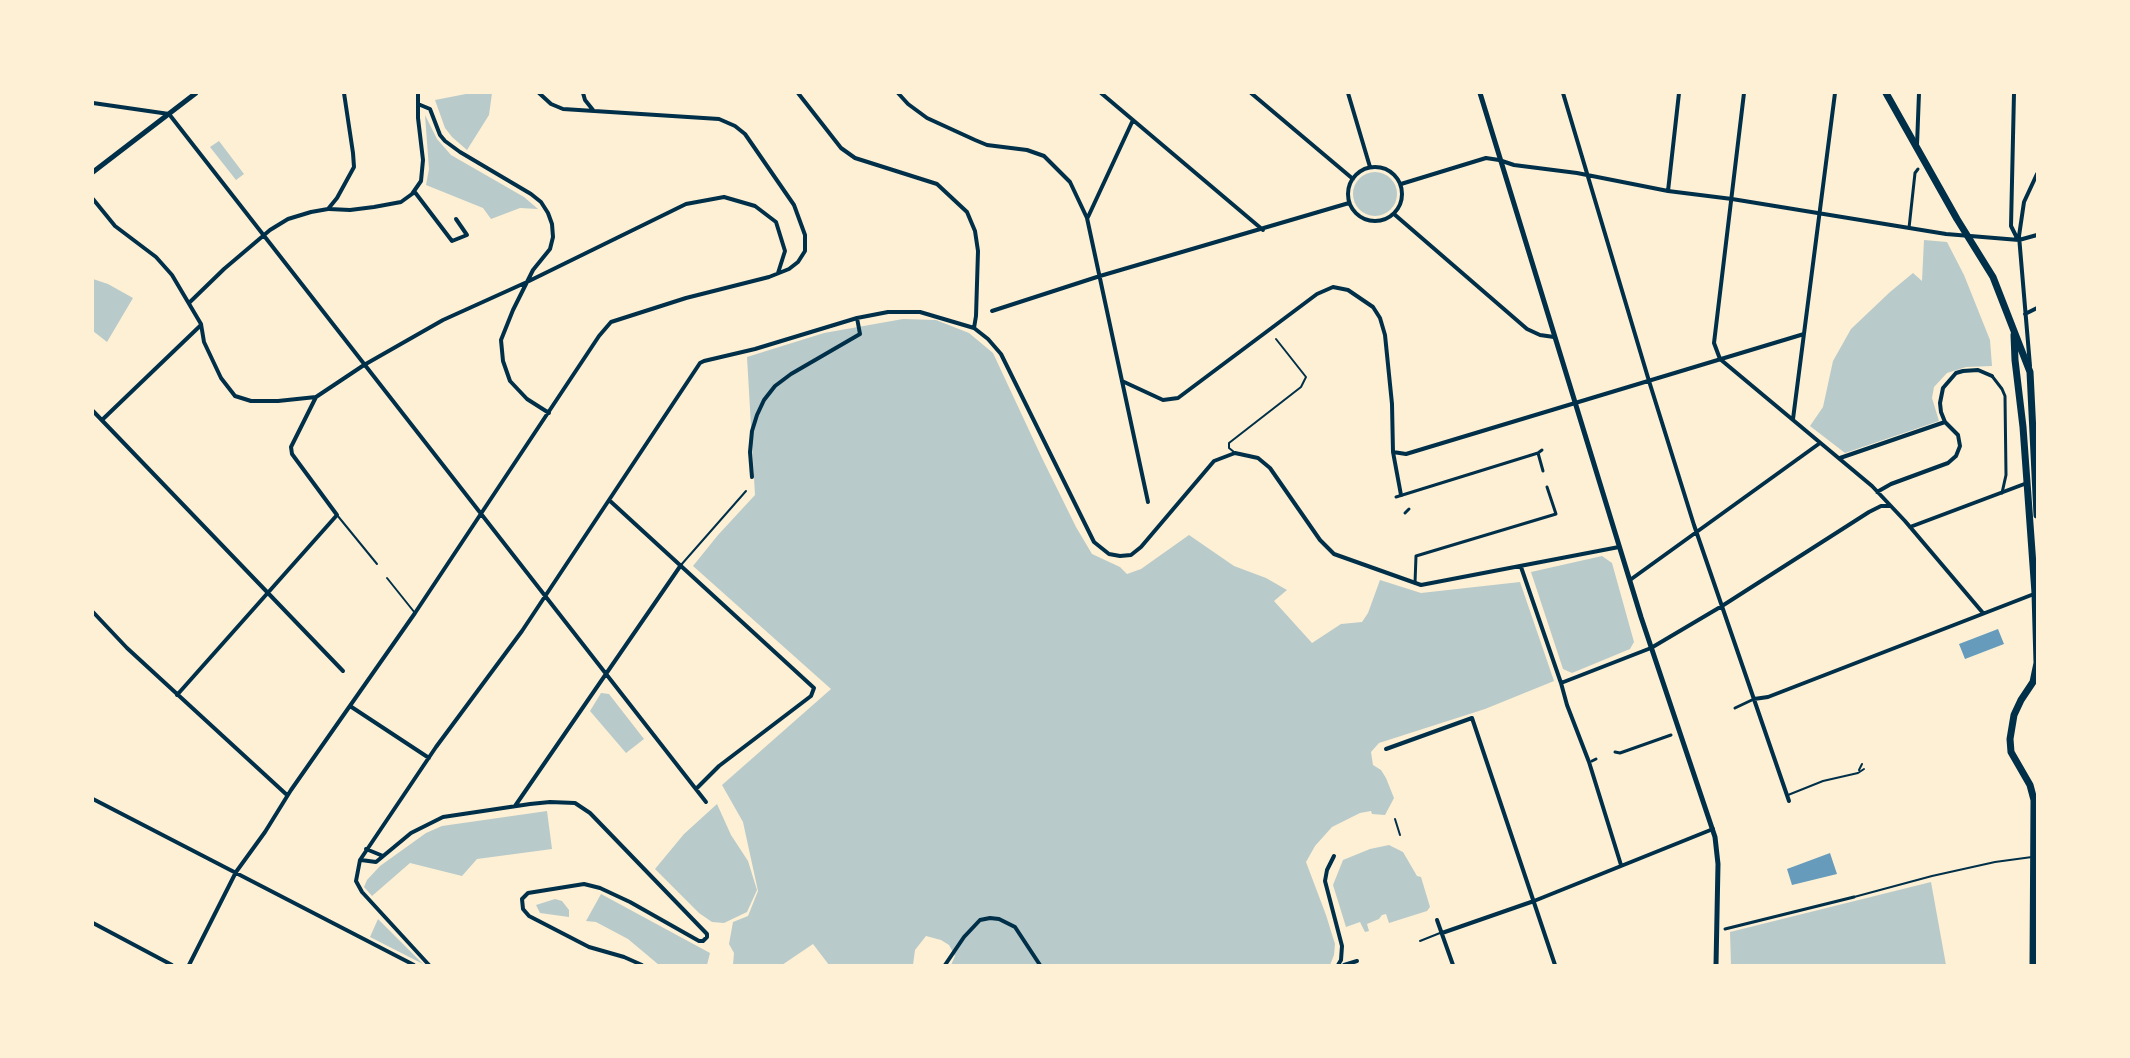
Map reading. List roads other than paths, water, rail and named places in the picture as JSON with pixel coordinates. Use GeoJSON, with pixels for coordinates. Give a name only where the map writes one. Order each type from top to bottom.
{"type":"FeatureCollection","features":[{"type":"Feature","properties":{"kind":"main road"},"geometry":{"type":"LineString","coordinates":[[1886,93],[1992,277],[2030,372],[2035,394],[2037,515]]}},
{"type":"Feature","properties":{"kind":"main road"},"geometry":{"type":"LineString","coordinates":[[2014,334],[2036,593],[2036,672],[2014,716],[2010,739],[2011,752],[2033,792],[2035,848],[2033,857],[2033,965]]}},
{"type":"Feature","properties":{"kind":"main road"},"geometry":{"type":"LineString","coordinates":[[2027,483],[2036,480]]}},
{"type":"Feature","properties":{"kind":"street"},"geometry":{"type":"LineString","coordinates":[[93,172],[196,93]]}},
{"type":"Feature","properties":{"kind":"street"},"geometry":{"type":"LineString","coordinates":[[328,209],[354,167],[344,93]]}},
{"type":"Feature","properties":{"kind":"street"},"geometry":{"type":"LineString","coordinates":[[190,302],[224,269],[288,219],[328,209],[350,210],[400,202],[414,191],[421,181],[423,160],[418,93]]}},
{"type":"Feature","properties":{"kind":"street"},"geometry":{"type":"LineString","coordinates":[[189,965],[236,872],[265,832],[287,795],[415,613],[599,336],[611,322],[789,269],[798,262],[805,251],[806,235],[794,205],[745,134],[735,126],[719,119],[563,109],[551,104],[539,93]]}},
{"type":"Feature","properties":{"kind":"street"},"geometry":{"type":"LineString","coordinates":[[583,93],[585,100],[594,111]]}},
{"type":"Feature","properties":{"kind":"street"},"geometry":{"type":"LineString","coordinates":[[798,93],[841,148],[855,158],[937,184],[967,212],[975,231],[978,251],[974,328]]}},
{"type":"Feature","properties":{"kind":"street"},"geometry":{"type":"LineString","coordinates":[[898,93],[908,105],[927,118],[975,140],[987,145],[1027,150],[1044,156],[1070,182],[1087,218],[1148,502]]}},
{"type":"Feature","properties":{"kind":"street"},"geometry":{"type":"LineString","coordinates":[[1101,93],[1263,230]]}},
{"type":"Feature","properties":{"kind":"street"},"geometry":{"type":"LineString","coordinates":[[1251,93],[1353,179]]}},
{"type":"Feature","properties":{"kind":"street"},"geometry":{"type":"LineString","coordinates":[[1348,93],[1370,167]]}},
{"type":"Feature","properties":{"kind":"street"},"geometry":{"type":"LineString","coordinates":[[1480,93],[1651,648],[1713,829],[1718,864],[1716,965]]}},
{"type":"Feature","properties":{"kind":"street"},"geometry":{"type":"LineString","coordinates":[[1563,93],[1696,532],[1789,801]]}},
{"type":"Feature","properties":{"kind":"street"},"geometry":{"type":"LineString","coordinates":[[1668,190],[1680,93]]}},
{"type":"Feature","properties":{"kind":"street"},"geometry":{"type":"LineString","coordinates":[[1744,93],[1714,343],[1720,359],[1877,492],[1983,613]]}},
{"type":"Feature","properties":{"kind":"street"},"geometry":{"type":"LineString","coordinates":[[1793,419],[1835,93]]}},
{"type":"Feature","properties":{"kind":"street"},"geometry":{"type":"LineString","coordinates":[[1917,146],[1919,93]]}},
{"type":"Feature","properties":{"kind":"street"},"geometry":{"type":"LineString","coordinates":[[2014,93],[2011,226],[2019,240]]}},
{"type":"Feature","properties":{"kind":"street"},"geometry":{"type":"LineString","coordinates":[[93,103],[169,114],[706,802]]}},
{"type":"Feature","properties":{"kind":"street"},"geometry":{"type":"LineString","coordinates":[[418,104],[430,110],[440,135],[445,141],[531,194],[541,202],[552,224],[550,249],[526,282],[501,340],[503,361],[510,381],[527,399],[549,413]]}},
{"type":"Feature","properties":{"kind":"street"},"geometry":{"type":"LineString","coordinates":[[1087,218],[1133,120]]}},
{"type":"Feature","properties":{"kind":"street"},"geometry":{"type":"LineString","coordinates":[[1401,184],[1486,158],[1514,165],[1968,237],[2019,240],[2037,235]]}},
{"type":"Feature","properties":{"kind":"street"},"geometry":{"type":"LineString","coordinates":[[1370,167],[1386,169],[1401,184],[1401,201],[1394,214],[1372,221],[1358,215],[1349,203],[1349,186],[1353,179],[1357,173],[1370,167]]}},
{"type":"Feature","properties":{"kind":"street"},"geometry":{"type":"LineString","coordinates":[[1909,228],[1915,173],[1918,169]]}},
{"type":"Feature","properties":{"kind":"street"},"geometry":{"type":"LineString","coordinates":[[2030,372],[2019,240],[2024,202],[2037,174]]}},
{"type":"Feature","properties":{"kind":"street"},"geometry":{"type":"LineString","coordinates":[[414,191],[452,241],[467,235],[456,219]]}},
{"type":"Feature","properties":{"kind":"street"},"geometry":{"type":"LineString","coordinates":[[93,199],[115,226],[156,257],[172,275],[201,324],[204,342],[221,378],[235,396],[250,401],[316,397],[364,365],[442,320],[686,204],[724,197],[754,206],[776,222],[785,251],[778,273]]}},
{"type":"Feature","properties":{"kind":"street"},"geometry":{"type":"LineString","coordinates":[[992,311],[1100,276],[1349,203]]}},
{"type":"Feature","properties":{"kind":"street"},"geometry":{"type":"LineString","coordinates":[[1394,214],[1527,329],[1540,335],[1554,337]]}},
{"type":"Feature","properties":{"kind":"street"},"geometry":{"type":"LineString","coordinates":[[1122,381],[1163,400],[1178,398],[1317,294],[1333,287],[1348,290],[1373,307],[1380,318],[1385,335],[1398,496],[1540,452],[1543,471]]}},
{"type":"Feature","properties":{"kind":"street"},"geometry":{"type":"LineString","coordinates":[[2025,314],[2037,308]]}},
{"type":"Feature","properties":{"kind":"street"},"geometry":{"type":"LineString","coordinates":[[429,965],[362,892],[357,880],[360,860],[429,758],[546,597],[700,363],[717,356],[755,349],[857,318],[888,312],[920,312],[974,328],[1001,354],[1094,542],[1109,554],[1131,555],[1141,547],[1214,461],[1235,453],[1257,458],[1270,468],[1320,540],[1334,554],[1415,583],[1425,585],[1620,547]]}},
{"type":"Feature","properties":{"kind":"street"},"geometry":{"type":"LineString","coordinates":[[752,477],[750,452],[753,431],[764,399],[775,386],[791,374],[860,334],[857,318]]}},
{"type":"Feature","properties":{"kind":"street"},"geometry":{"type":"LineString","coordinates":[[102,420],[201,324]]}},
{"type":"Feature","properties":{"kind":"street"},"geometry":{"type":"LineString","coordinates":[[1394,452],[1406,454],[1804,334]]}},
{"type":"Feature","properties":{"kind":"street"},"geometry":{"type":"LineString","coordinates":[[1877,492],[1890,484],[1948,463],[1956,456],[1959,450],[1959,439],[1955,431],[1945,422],[1940,403],[1943,388],[1948,380],[1968,370],[1982,371],[1992,376],[2005,396],[2006,475],[2002,493]]}},
{"type":"Feature","properties":{"kind":"street"},"geometry":{"type":"LineString","coordinates":[[177,695],[337,515],[292,454],[291,447],[316,397]]}},
{"type":"Feature","properties":{"kind":"street"},"geometry":{"type":"LineString","coordinates":[[93,411],[343,671]]}},
{"type":"Feature","properties":{"kind":"street"},"geometry":{"type":"LineString","coordinates":[[1839,459],[1945,422]]}},
{"type":"Feature","properties":{"kind":"street"},"geometry":{"type":"LineString","coordinates":[[1630,580],[1820,443]]}},
{"type":"Feature","properties":{"kind":"street"},"geometry":{"type":"LineString","coordinates":[[1910,527],[2027,483]]}},
{"type":"Feature","properties":{"kind":"street"},"geometry":{"type":"LineString","coordinates":[[1415,583],[1416,556],[1556,514],[1548,487]]}},
{"type":"Feature","properties":{"kind":"street"},"geometry":{"type":"LineString","coordinates":[[609,500],[812,685],[815,691],[720,766],[696,789]]}},
{"type":"Feature","properties":{"kind":"street"},"geometry":{"type":"LineString","coordinates":[[1561,683],[1651,648],[1722,606],[1877,507],[1890,506]]}},
{"type":"Feature","properties":{"kind":"street"},"geometry":{"type":"LineString","coordinates":[[1405,513],[1409,509]]}},
{"type":"Feature","properties":{"kind":"street"},"geometry":{"type":"LineString","coordinates":[[515,807],[681,566]]}},
{"type":"Feature","properties":{"kind":"street"},"geometry":{"type":"LineString","coordinates":[[1521,567],[1567,705],[1589,762],[1621,865]]}},
{"type":"Feature","properties":{"kind":"street"},"geometry":{"type":"LineString","coordinates":[[1734,708],[1754,699],[1768,697],[2036,593]]}},
{"type":"Feature","properties":{"kind":"street"},"geometry":{"type":"LineString","coordinates":[[93,612],[127,648],[287,795]]}},
{"type":"Feature","properties":{"kind":"street"},"geometry":{"type":"LineString","coordinates":[[350,706],[429,758]]}},
{"type":"Feature","properties":{"kind":"street"},"geometry":{"type":"LineString","coordinates":[[1386,749],[1473,718],[1555,965]]}},
{"type":"Feature","properties":{"kind":"street"},"geometry":{"type":"LineString","coordinates":[[1615,752],[1620,753],[1671,735]]}},
{"type":"Feature","properties":{"kind":"street"},"geometry":{"type":"LineString","coordinates":[[93,800],[414,965]]}},
{"type":"Feature","properties":{"kind":"street"},"geometry":{"type":"LineString","coordinates":[[360,860],[375,862],[411,833],[443,817],[550,802],[576,803],[590,813],[698,925],[706,934],[705,939],[699,941],[630,902],[600,888],[584,884],[528,893],[522,899],[523,909],[529,916],[589,947],[642,965]]}},
{"type":"Feature","properties":{"kind":"street"},"geometry":{"type":"LineString","coordinates":[[1442,933],[1534,901],[1713,829]]}},
{"type":"Feature","properties":{"kind":"street"},"geometry":{"type":"LineString","coordinates":[[366,849],[383,856]]}},
{"type":"Feature","properties":{"kind":"street"},"geometry":{"type":"LineString","coordinates":[[1334,856],[1327,870],[1325,881],[1326,893],[1342,946],[1341,960],[1338,965]]}},
{"type":"Feature","properties":{"kind":"street"},"geometry":{"type":"LineString","coordinates":[[1725,929],[1854,897]]}},
{"type":"Feature","properties":{"kind":"street"},"geometry":{"type":"LineString","coordinates":[[945,965],[980,920],[990,918],[999,919],[1014,927],[1040,965]]}},
{"type":"Feature","properties":{"kind":"street"},"geometry":{"type":"LineString","coordinates":[[1437,920],[1453,965]]}},
{"type":"Feature","properties":{"kind":"street"},"geometry":{"type":"LineString","coordinates":[[93,923],[172,965]]}},
{"type":"Feature","properties":{"kind":"street"},"geometry":{"type":"LineString","coordinates":[[1344,965],[1357,961]]}},
{"type":"Feature","properties":{"kind":"lane"},"geometry":{"type":"LineString","coordinates":[[1235,453],[1229,448],[1229,443],[1301,387],[1306,377],[1276,339]]}},
{"type":"Feature","properties":{"kind":"lane"},"geometry":{"type":"LineString","coordinates":[[681,566],[746,491]]}},
{"type":"Feature","properties":{"kind":"lane"},"geometry":{"type":"LineString","coordinates":[[337,515],[377,564]]}},
{"type":"Feature","properties":{"kind":"lane"},"geometry":{"type":"LineString","coordinates":[[387,578],[415,613]]}},
{"type":"Feature","properties":{"kind":"lane"},"geometry":{"type":"LineString","coordinates":[[1858,773],[1862,764]]}},
{"type":"Feature","properties":{"kind":"lane"},"geometry":{"type":"LineString","coordinates":[[1786,796],[1823,781],[1858,773],[1864,769]]}},
{"type":"Feature","properties":{"kind":"lane"},"geometry":{"type":"LineString","coordinates":[[1395,819],[1400,835]]}},
{"type":"Feature","properties":{"kind":"lane"},"geometry":{"type":"LineString","coordinates":[[1854,897],[1995,862],[2033,857]]}},
{"type":"Feature","properties":{"kind":"lane"},"geometry":{"type":"LineString","coordinates":[[1420,941],[1442,933]]}},
{"type":"Feature","properties":{"kind":"water"},"geometry":{"type":"Polygon","coordinates":[[[1998,629],[2004,644],[1965,659],[1959,644],[1998,629]]]}},
{"type":"Feature","properties":{"kind":"water"},"geometry":{"type":"Polygon","coordinates":[[[1830,853],[1837,874],[1792,885],[1787,869],[1830,853]]]}}]}
